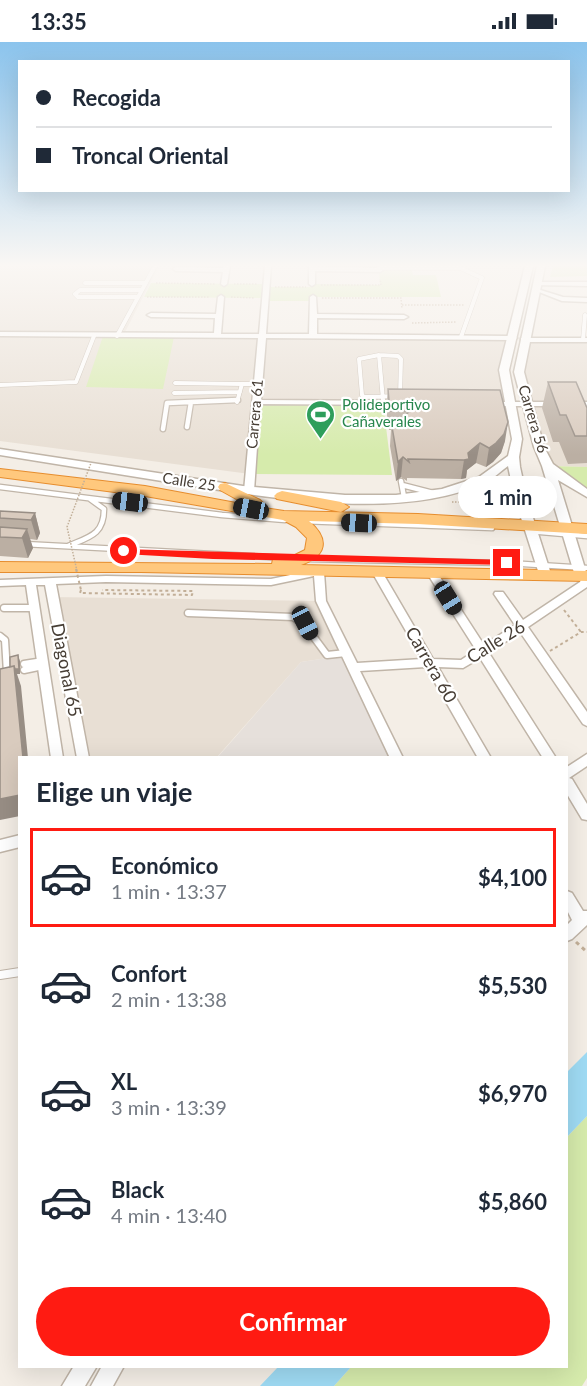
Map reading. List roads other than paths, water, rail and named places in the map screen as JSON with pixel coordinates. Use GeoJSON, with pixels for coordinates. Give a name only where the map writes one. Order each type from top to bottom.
{"type":"FeatureCollection","features":[{"type":"Feature","properties":{"kind":"highway"},"geometry":{"type":"LineString","coordinates":[[0,473],[146,491],[291,518],[418,519],[567,530],[587,529]]}},
{"type":"Feature","properties":{"kind":"highway"},"geometry":{"type":"LineString","coordinates":[[141,567],[212,561],[283,563],[301,559],[313,550],[317,541],[311,529],[225,487]]}},
{"type":"Feature","properties":{"kind":"highway"},"geometry":{"type":"LineString","coordinates":[[282,496],[418,519]]}},
{"type":"Feature","properties":{"kind":"highway"},"geometry":{"type":"LineString","coordinates":[[0,567],[141,567],[432,573],[544,569],[584,573]]}},
{"type":"Feature","properties":{"kind":"street"},"geometry":{"type":"LineString","coordinates":[[217,336],[218,329]]}},
{"type":"Feature","properties":{"kind":"street","name":"Carrera 61"},"geometry":{"type":"LineString","coordinates":[[249,491],[263,329]]}},
{"type":"Feature","properties":{"kind":"street"},"geometry":{"type":"LineString","coordinates":[[313,329],[313,337]]}},
{"type":"Feature","properties":{"kind":"street","name":"Carrera 56"},"geometry":{"type":"LineString","coordinates":[[515,329],[504,370],[517,439],[513,458],[530,527],[544,569]]}},
{"type":"Feature","properties":{"kind":"street","name":"Carrera 56"},"geometry":{"type":"LineString","coordinates":[[527,329],[519,372],[526,404],[567,530],[584,573]]}},
{"type":"Feature","properties":{"kind":"street"},"geometry":{"type":"LineString","coordinates":[[0,334],[513,338]]}},
{"type":"Feature","properties":{"kind":"street"},"geometry":{"type":"LineString","coordinates":[[524,340],[585,340]]}},
{"type":"Feature","properties":{"kind":"street"},"geometry":{"type":"LineString","coordinates":[[256,402],[383,400],[416,404]]}},
{"type":"Feature","properties":{"kind":"street"},"geometry":{"type":"LineString","coordinates":[[494,404],[587,404]]}},
{"type":"Feature","properties":{"kind":"street","name":"Calle 25"},"geometry":{"type":"LineString","coordinates":[[0,452],[282,496],[330,499],[402,488],[437,494],[486,478],[513,458]]}},
{"type":"Feature","properties":{"kind":"street","name":"Carrera 56"},"geometry":{"type":"LineString","coordinates":[[548,466],[587,494]]}},
{"type":"Feature","properties":{"kind":"street"},"geometry":{"type":"LineString","coordinates":[[0,583],[106,579],[271,582],[319,572],[321,601],[396,756]]}},
{"type":"Feature","properties":{"kind":"street","name":"Carrera 60"},"geometry":{"type":"LineString","coordinates":[[377,572],[484,756]]}},
{"type":"Feature","properties":{"kind":"street"},"geometry":{"type":"LineString","coordinates":[[432,573],[549,756]]}},
{"type":"Feature","properties":{"kind":"street","name":"Calle 26"},"geometry":{"type":"LineString","coordinates":[[353,667],[430,663],[463,664],[584,584],[584,573]]}},
{"type":"Feature","properties":{"kind":"street","name":"Diagonal 65"},"geometry":{"type":"LineString","coordinates":[[50,582],[82,756]]}},
{"type":"Feature","properties":{"kind":"street","name":"Diagonal 65"},"geometry":{"type":"LineString","coordinates":[[31,583],[57,756]]}},
{"type":"Feature","properties":{"kind":"street"},"geometry":{"type":"LineString","coordinates":[[499,594],[587,721]]}},
{"type":"Feature","properties":{"kind":"street"},"geometry":{"type":"LineString","coordinates":[[568,773],[587,759]]}},
{"type":"Feature","properties":{"kind":"street"},"geometry":{"type":"LineString","coordinates":[[568,785],[587,815]]}},
{"type":"Feature","properties":{"kind":"street"},"geometry":{"type":"LineString","coordinates":[[0,846],[18,842]]}},
{"type":"Feature","properties":{"kind":"street"},"geometry":{"type":"LineString","coordinates":[[568,898],[584,919],[568,933]]}},
{"type":"Feature","properties":{"kind":"street"},"geometry":{"type":"LineString","coordinates":[[72,1386],[86,1368]]}},
{"type":"Feature","properties":{"kind":"street"},"geometry":{"type":"LineString","coordinates":[[101,1386],[113,1368]]}},
{"type":"Feature","properties":{"kind":"lane"},"geometry":{"type":"LineString","coordinates":[[117,336],[121,329]]}},
{"type":"Feature","properties":{"kind":"lane"},"geometry":{"type":"LineString","coordinates":[[461,337],[464,329]]}},
{"type":"Feature","properties":{"kind":"lane"},"geometry":{"type":"LineString","coordinates":[[0,385],[76,382],[94,336]]}},
{"type":"Feature","properties":{"kind":"lane"},"geometry":{"type":"LineString","coordinates":[[379,356],[383,400]]}},
{"type":"Feature","properties":{"kind":"lane"},"geometry":{"type":"LineString","coordinates":[[379,356],[401,358],[400,396],[383,400],[362,395],[359,359],[379,356]]}},
{"type":"Feature","properties":{"kind":"lane"},"geometry":{"type":"LineString","coordinates":[[175,383],[258,384]]}},
{"type":"Feature","properties":{"kind":"lane"},"geometry":{"type":"LineString","coordinates":[[163,429],[167,403],[237,402],[242,384]]}},
{"type":"Feature","properties":{"kind":"lane"},"geometry":{"type":"LineString","coordinates":[[174,393],[240,392]]}},
{"type":"Feature","properties":{"kind":"lane"},"geometry":{"type":"LineString","coordinates":[[187,427],[191,402]]}},
{"type":"Feature","properties":{"kind":"lane"},"geometry":{"type":"LineString","coordinates":[[0,487],[222,515],[530,527]]}},
{"type":"Feature","properties":{"kind":"lane"},"geometry":{"type":"LineString","coordinates":[[58,547],[86,540],[105,523],[104,509],[98,502],[85,496]]}},
{"type":"Feature","properties":{"kind":"lane"},"geometry":{"type":"LineString","coordinates":[[567,530],[587,536]]}},
{"type":"Feature","properties":{"kind":"lane"},"geometry":{"type":"LineString","coordinates":[[12,543],[301,559],[544,569]]}},
{"type":"Feature","properties":{"kind":"lane"},"geometry":{"type":"LineString","coordinates":[[4,608],[34,608]]}},
{"type":"Feature","properties":{"kind":"lane"},"geometry":{"type":"LineString","coordinates":[[188,613],[293,617],[305,623],[317,646],[327,655],[346,653]]}},
{"type":"Feature","properties":{"kind":"lane"},"geometry":{"type":"LineString","coordinates":[[0,636],[4,638],[3,652],[7,671]]}},
{"type":"Feature","properties":{"kind":"lane"},"geometry":{"type":"LineString","coordinates":[[24,667],[43,663]]}},
{"type":"Feature","properties":{"kind":"lane"},"geometry":{"type":"LineString","coordinates":[[0,975],[18,972]]}},
{"type":"Feature","properties":{"kind":"water"},"geometry":{"type":"Polygon","coordinates":[[[587,1052],[587,1116],[568,1136],[568,1071],[587,1052]]]}},
{"type":"Feature","properties":{"kind":"water"},"geometry":{"type":"Polygon","coordinates":[[[277,1368],[350,1368],[334,1386],[260,1386],[277,1368]]]}},
{"type":"Feature","properties":{"kind":"place","name":"Polideportivo Cañaverales"},"geometry":{"type":"Point","coordinates":[321,440]}}]}
